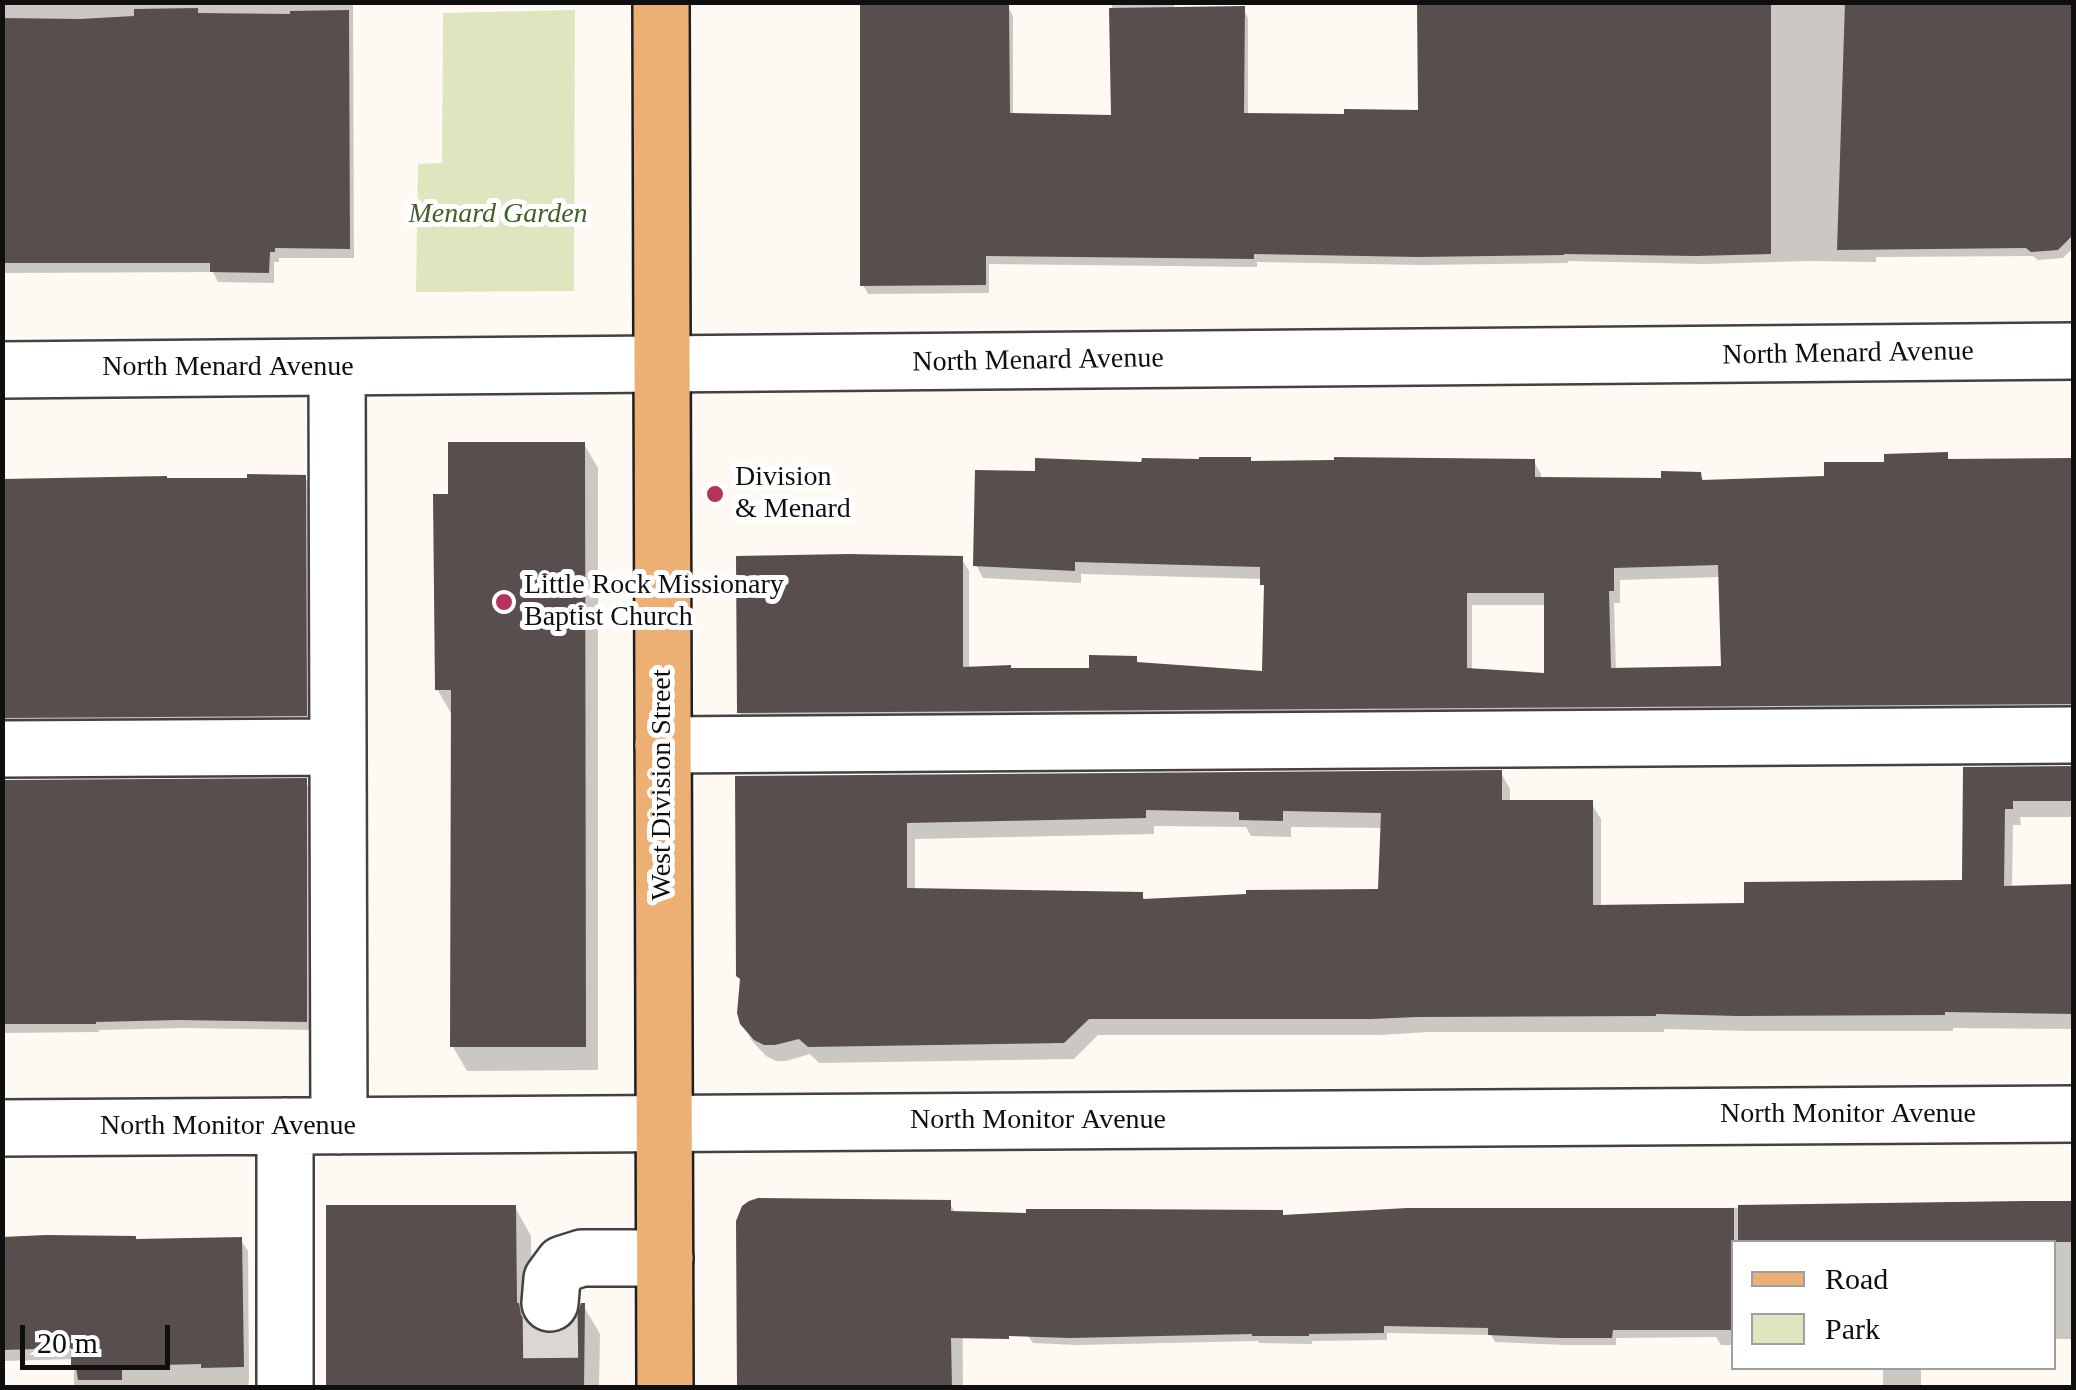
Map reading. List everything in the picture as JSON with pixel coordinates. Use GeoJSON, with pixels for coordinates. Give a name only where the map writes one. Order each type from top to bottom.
{"type":"FeatureCollection","features":[{"type":"Feature","properties":{"kind":"main road","name":"West Division Street"},"geometry":{"type":"LineString","coordinates":[[661,2],[665,1388]]}},
{"type":"Feature","properties":{"kind":"street","name":"North Menard Avenue"},"geometry":{"type":"LineString","coordinates":[[2,370],[2074,352]]}},
{"type":"Feature","properties":{"kind":"street"},"geometry":{"type":"LineString","coordinates":[[337,368],[339,1126]]}},
{"type":"Feature","properties":{"kind":"street"},"geometry":{"type":"LineString","coordinates":[[663,745],[2074,735]]}},
{"type":"Feature","properties":{"kind":"street"},"geometry":{"type":"LineString","coordinates":[[2,749],[338,746]]}},
{"type":"Feature","properties":{"kind":"street","name":"North Monitor Avenue"},"geometry":{"type":"LineString","coordinates":[[2,1128],[2074,1114]]}},
{"type":"Feature","properties":{"kind":"street"},"geometry":{"type":"LineString","coordinates":[[284,1388],[285,1126]]}},
{"type":"Feature","properties":{"kind":"street"},"geometry":{"type":"LineString","coordinates":[[550,1302],[552,1279],[564,1264],[582,1258],[665,1258]]}},
{"type":"Feature","properties":{"kind":"green space","name":"Menard Garden"},"geometry":{"type":"Polygon","coordinates":[[[575,10],[574,291],[416,292],[418,164],[442,163],[443,13],[575,10]]]}},
{"type":"Feature","properties":{"kind":"building"},"geometry":{"type":"Polygon","coordinates":[[[1771,2],[1771,254],[1254,254],[1254,259],[986,256],[986,285],[860,286],[860,5],[1009,5],[1010,113],[1111,115],[1109,8],[1245,6],[1244,113],[1344,114],[1344,109],[1418,110],[1417,4],[1771,2]]]}},
{"type":"Feature","properties":{"kind":"building"},"geometry":{"type":"Polygon","coordinates":[[[1845,2],[2074,2],[2074,234],[2058,250],[1837,250],[1845,2]]]}},
{"type":"Feature","properties":{"kind":"building"},"geometry":{"type":"Polygon","coordinates":[[[198,8],[198,13],[349,10],[350,249],[275,248],[275,252],[270,252],[269,273],[210,272],[210,263],[2,263],[2,18],[80,19],[134,16],[134,9],[198,8]]]}},
{"type":"Feature","properties":{"kind":"building"},"geometry":{"type":"Polygon","coordinates":[[[448,442],[585,442],[586,1047],[450,1047],[451,690],[435,690],[433,494],[448,494],[448,442]]]}},
{"type":"Feature","properties":{"kind":"building"},"geometry":{"type":"Polygon","coordinates":[[[1948,452],[1948,459],[2074,458],[2074,704],[737,713],[736,556],[963,556],[963,667],[1089,668],[1089,655],[1137,656],[1137,662],[1262,671],[1264,585],[1260,585],[1260,567],[1075,562],[1075,571],[973,566],[975,470],[1035,471],[1035,458],[1141,462],[1142,458],[1199,457],[1251,457],[1251,461],[1334,457],[1535,459],[1535,477],[1661,478],[1661,471],[1701,472],[1702,480],[1824,476],[1824,462],[1884,462],[1884,454],[1948,452]],[[1718,565],[1614,568],[1614,591],[1609,591],[1611,668],[1721,666],[1718,565]],[[1467,593],[1467,668],[1544,673],[1544,593],[1467,593]]]}},
{"type":"Feature","properties":{"kind":"building"},"geometry":{"type":"Polygon","coordinates":[[[247,474],[306,475],[307,716],[2,718],[2,479],[247,478],[247,474]]]}},
{"type":"Feature","properties":{"kind":"building"},"geometry":{"type":"Polygon","coordinates":[[[2074,766],[2074,801],[2013,801],[2013,809],[2005,809],[2004,886],[2074,884],[2074,1014],[1089,1019],[1064,1043],[808,1047],[799,1039],[764,1045],[740,1024],[737,1013],[740,979],[736,976],[735,776],[1502,770],[1502,800],[1593,800],[1593,905],[1744,903],[1744,882],[1962,880],[1963,767],[2074,766]],[[1146,810],[1146,818],[907,823],[907,888],[1143,892],[1143,899],[1246,894],[1246,890],[1378,889],[1381,813],[1283,811],[1283,821],[1239,820],[1239,812],[1146,810]]]}},
{"type":"Feature","properties":{"kind":"building"},"geometry":{"type":"Polygon","coordinates":[[[307,778],[307,1022],[2,1024],[2,780],[307,778]]]}},
{"type":"Feature","properties":{"kind":"building"},"geometry":{"type":"Polygon","coordinates":[[[951,1200],[951,1211],[1283,1210],[1283,1215],[1407,1208],[1734,1208],[1731,1330],[1613,1330],[1612,1338],[1559,1338],[1488,1335],[1488,1328],[1384,1326],[1384,1333],[1309,1336],[951,1338],[952,1388],[737,1388],[736,1221],[742,1206],[749,1201],[951,1200]]]}},
{"type":"Feature","properties":{"kind":"building"},"geometry":{"type":"Polygon","coordinates":[[[2074,1201],[2074,1242],[1738,1240],[1738,1205],[2074,1201]]]}},
{"type":"Feature","properties":{"kind":"building"},"geometry":{"type":"Polygon","coordinates":[[[326,1205],[516,1205],[517,1303],[521,1315],[533,1329],[548,1334],[562,1332],[575,1322],[581,1303],[585,1303],[584,1388],[326,1388],[326,1205]]]}},
{"type":"Feature","properties":{"kind":"building"},"geometry":{"type":"Polygon","coordinates":[[[2,1237],[136,1239],[242,1237],[244,1367],[122,1366],[122,1380],[78,1380],[76,1367],[71,1367],[71,1348],[2,1350],[2,1237]]]}},
{"type":"Feature","properties":{"kind":"tunnel"},"geometry":{"type":"LineString","coordinates":[[550,1303],[551,1388]]}},
{"type":"Feature","properties":{"kind":"place","name":"Division & Menard"},"geometry":{"type":"Point","coordinates":[715,494]}},
{"type":"Feature","properties":{"kind":"place","name":"Little Rock Missionary Baptist Church"},"geometry":{"type":"Point","coordinates":[504,602]}}]}
